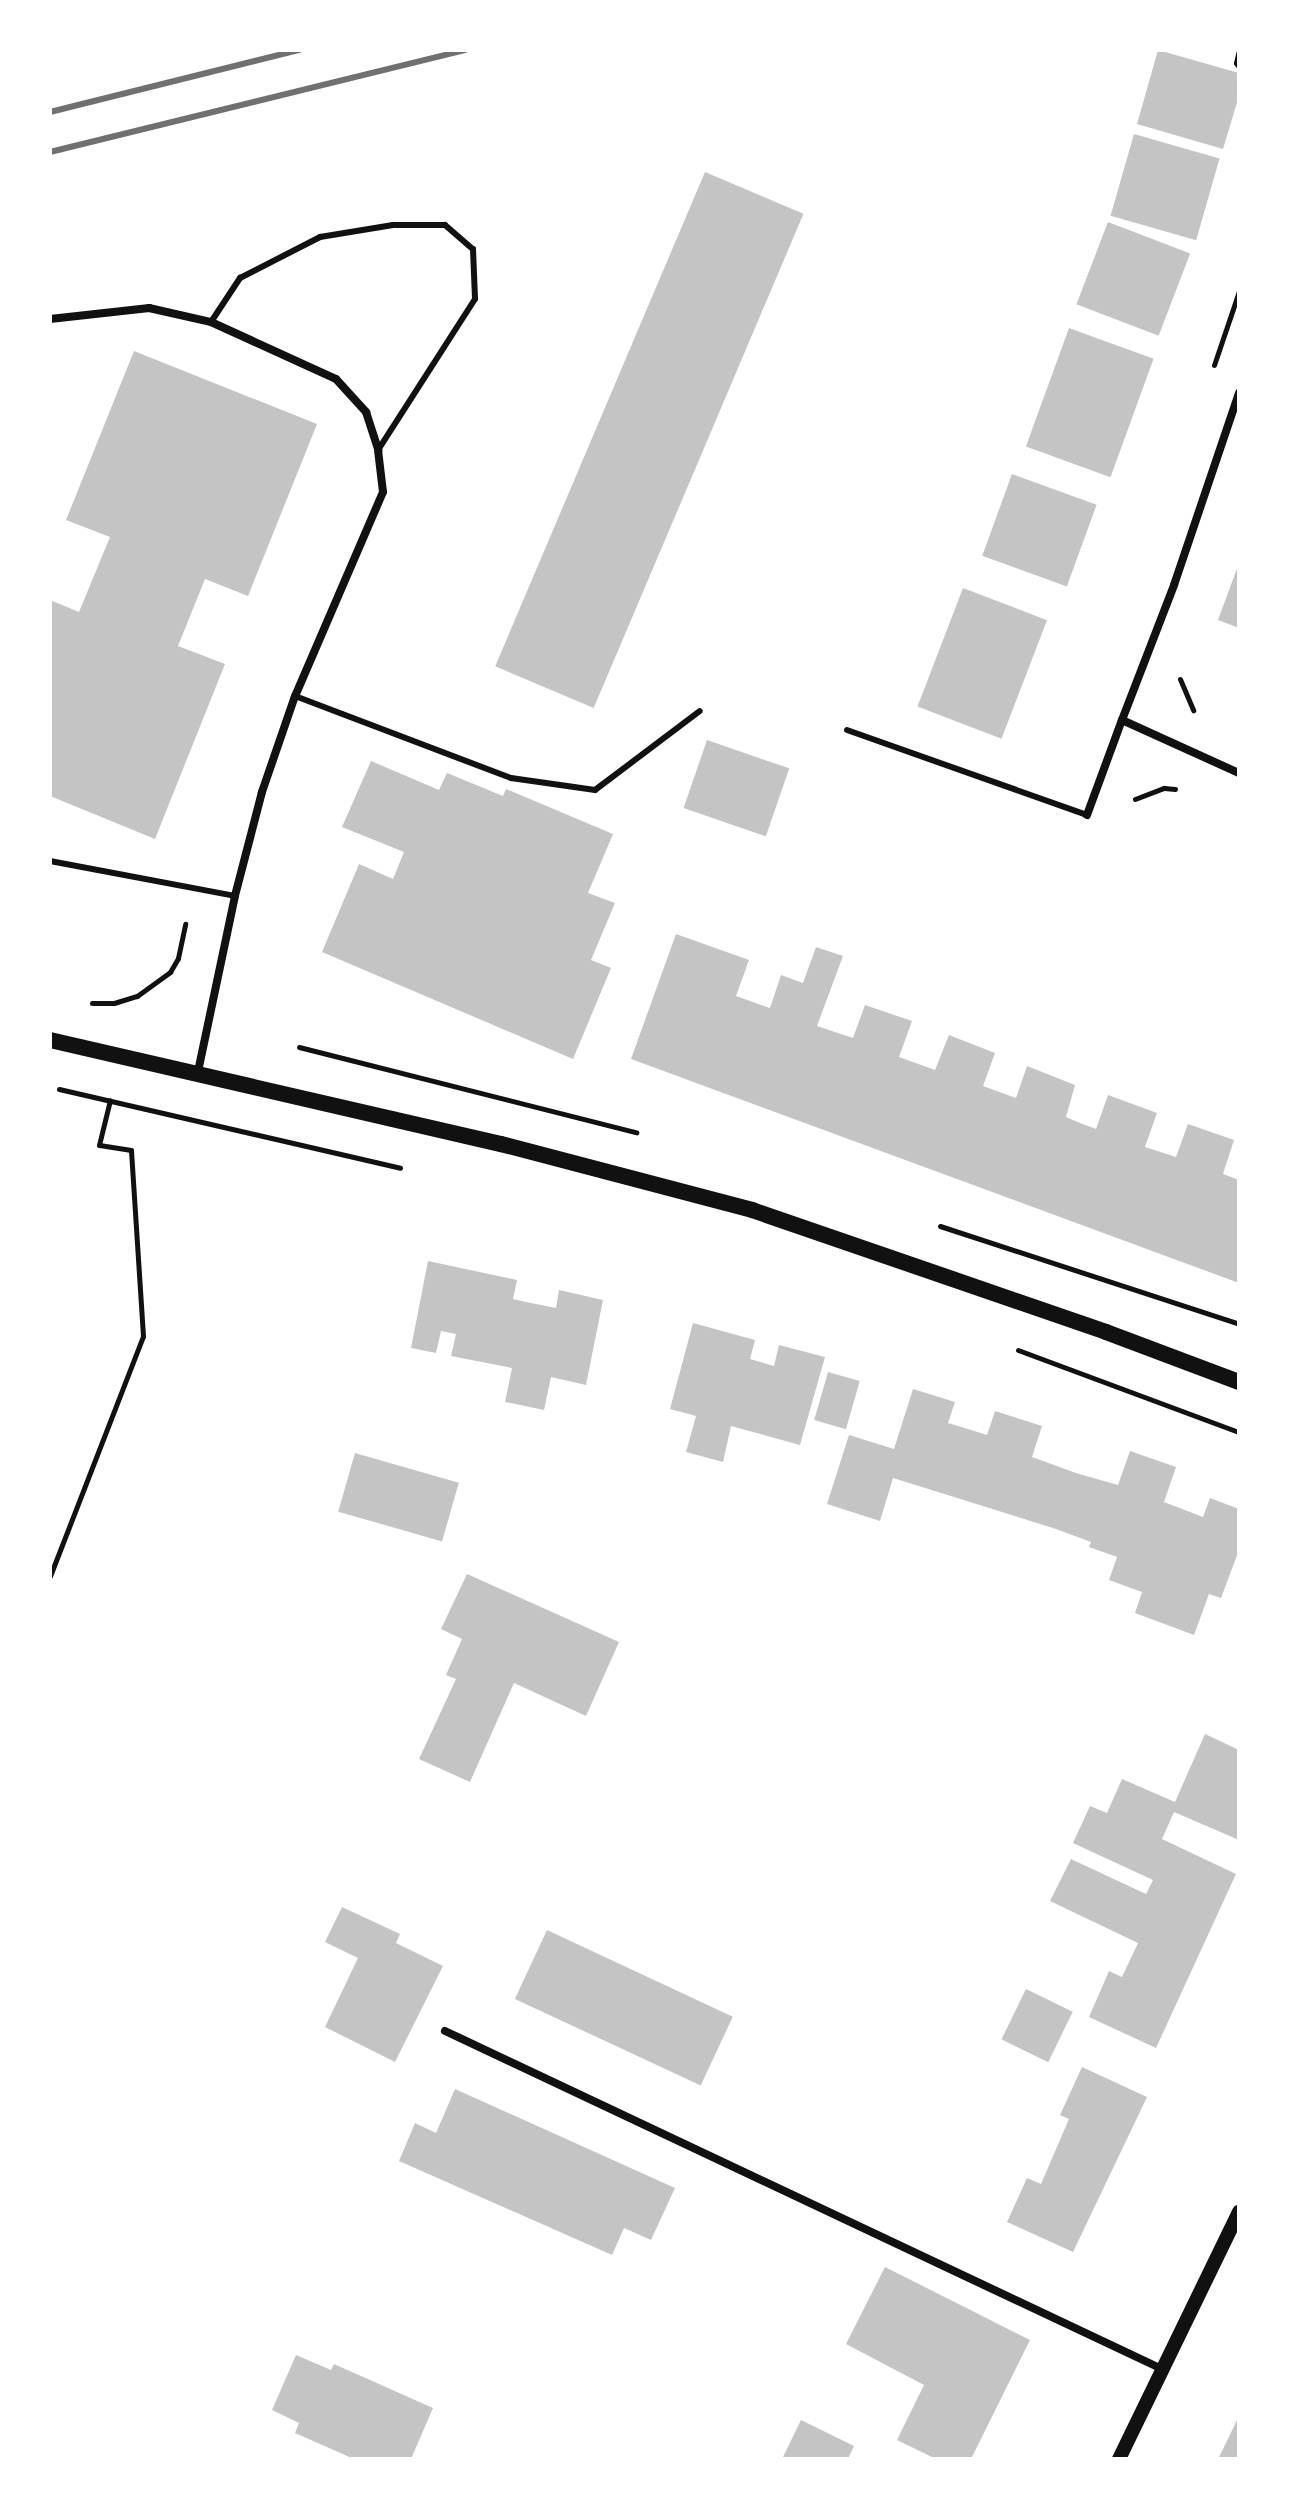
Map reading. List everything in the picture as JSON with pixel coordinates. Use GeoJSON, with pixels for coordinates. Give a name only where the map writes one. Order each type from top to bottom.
{"type":"FeatureCollection","features":[{"type":"Feature","properties":{"kind":"main road"},"geometry":{"type":"LineString","coordinates":[[50,1040],[198,1071],[501,1144],[752,1210],[1106,1332],[1239,1382]]}},
{"type":"Feature","properties":{"kind":"street"},"geometry":{"type":"LineString","coordinates":[[50,319],[149,308],[211,322],[336,379],[366,412],[378,450],[383,492],[295,696],[262,792],[235,896],[198,1071]]}},
{"type":"Feature","properties":{"kind":"street"},"geometry":{"type":"LineString","coordinates":[[1087,815],[1174,585],[1239,393]]}},
{"type":"Feature","properties":{"kind":"street"},"geometry":{"type":"LineString","coordinates":[[1122,720],[1239,773]]}},
{"type":"Feature","properties":{"kind":"street"},"geometry":{"type":"LineString","coordinates":[[445,2031],[1164,2370]]}},
{"type":"Feature","properties":{"kind":"street"},"geometry":{"type":"LineString","coordinates":[[1119,2459],[1239,2212]]}},
{"type":"Feature","properties":{"kind":"lane"},"geometry":{"type":"LineString","coordinates":[[211,322],[240,278],[320,237],[393,225],[445,225],[473,249],[475,299],[378,450]]}},
{"type":"Feature","properties":{"kind":"lane"},"geometry":{"type":"LineString","coordinates":[[295,696],[511,778],[595,790],[700,711]]}},
{"type":"Feature","properties":{"kind":"lane"},"geometry":{"type":"LineString","coordinates":[[847,730],[1087,815]]}},
{"type":"Feature","properties":{"kind":"lane"},"geometry":{"type":"LineString","coordinates":[[50,861],[235,896]]}},
{"type":"Feature","properties":{"kind":"path"},"geometry":{"type":"LineString","coordinates":[[1239,50],[1236,63],[1239,67]]}},
{"type":"Feature","properties":{"kind":"path"},"geometry":{"type":"LineString","coordinates":[[1178,672],[1186,699],[1196,713]]}},
{"type":"Feature","properties":{"kind":"path"},"geometry":{"type":"LineString","coordinates":[[79,1000],[114,1003],[137,996],[170,972],[178,958],[193,887]]}},
{"type":"Feature","properties":{"kind":"path"},"geometry":{"type":"LineString","coordinates":[[50,1087],[406,1169]]}},
{"type":"Feature","properties":{"kind":"path"},"geometry":{"type":"LineString","coordinates":[[50,1576],[143,1336],[131,1150],[99,1145],[105,1119]]}},
{"type":"Feature","properties":{"kind":"path"},"geometry":{"type":"LineString","coordinates":[[1006,1346],[1239,1432]]}},
{"type":"Feature","properties":{"kind":"building"},"geometry":{"type":"Polygon","coordinates":[[[1158,50],[1239,73],[1239,96],[1223,149],[1137,124],[1158,50]]]}},
{"type":"Feature","properties":{"kind":"building"},"geometry":{"type":"Polygon","coordinates":[[[1134,134],[1220,159],[1196,240],[1111,216],[1134,134]]]}},
{"type":"Feature","properties":{"kind":"building"},"geometry":{"type":"Polygon","coordinates":[[[705,172],[803,214],[594,708],[495,666],[705,172]]]}},
{"type":"Feature","properties":{"kind":"building"},"geometry":{"type":"Polygon","coordinates":[[[1108,222],[1190,254],[1159,336],[1076,304],[1108,222]]]}},
{"type":"Feature","properties":{"kind":"building"},"geometry":{"type":"Polygon","coordinates":[[[1069,328],[1154,359],[1110,477],[1026,446],[1069,328]]]}},
{"type":"Feature","properties":{"kind":"building"},"geometry":{"type":"Polygon","coordinates":[[[134,351],[317,424],[248,596],[205,579],[178,646],[225,664],[155,839],[50,796],[50,600],[79,612],[110,537],[66,520],[134,351]]]}},
{"type":"Feature","properties":{"kind":"building"},"geometry":{"type":"Polygon","coordinates":[[[1012,474],[1097,505],[1067,587],[982,556],[1012,474]]]}},
{"type":"Feature","properties":{"kind":"building"},"geometry":{"type":"Polygon","coordinates":[[[1239,563],[1239,628],[1218,620],[1239,563]]]}},
{"type":"Feature","properties":{"kind":"building"},"geometry":{"type":"Polygon","coordinates":[[[963,588],[1047,620],[1002,739],[917,707],[963,588]]]}},
{"type":"Feature","properties":{"kind":"building"},"geometry":{"type":"Polygon","coordinates":[[[707,740],[789,768],[766,836],[684,808],[707,740]]]}},
{"type":"Feature","properties":{"kind":"building"},"geometry":{"type":"Polygon","coordinates":[[[371,761],[439,790],[447,773],[503,796],[506,789],[613,834],[588,893],[615,903],[591,960],[611,968],[573,1059],[322,952],[359,864],[393,879],[404,852],[342,827],[371,761]]]}},
{"type":"Feature","properties":{"kind":"building"},"geometry":{"type":"Polygon","coordinates":[[[676,934],[749,960],[736,996],[770,1008],[781,975],[803,983],[816,947],[843,956],[817,1026],[853,1038],[865,1005],[912,1021],[899,1057],[935,1070],[949,1035],[995,1053],[983,1086],[1016,1098],[1027,1066],[1075,1085],[1066,1117],[1096,1129],[1108,1095],[1157,1113],[1145,1147],[1176,1157],[1188,1124],[1234,1140],[1223,1174],[1239,1180],[1239,1283],[631,1059],[676,934]]]}},
{"type":"Feature","properties":{"kind":"building"},"geometry":{"type":"Polygon","coordinates":[[[428,1261],[517,1280],[513,1299],[526,1302],[556,1308],[559,1290],[603,1300],[586,1385],[551,1377],[544,1410],[505,1402],[512,1368],[451,1356],[456,1334],[441,1331],[436,1353],[411,1348],[428,1261]]]}},
{"type":"Feature","properties":{"kind":"building"},"geometry":{"type":"Polygon","coordinates":[[[693,1323],[755,1340],[750,1359],[774,1366],[779,1345],[825,1357],[800,1445],[731,1426],[723,1462],[686,1452],[696,1416],[670,1409],[693,1323]]]}},
{"type":"Feature","properties":{"kind":"building"},"geometry":{"type":"Polygon","coordinates":[[[828,1372],[860,1381],[846,1429],[814,1420],[828,1372]]]}},
{"type":"Feature","properties":{"kind":"building"},"geometry":{"type":"Polygon","coordinates":[[[913,1389],[955,1402],[948,1423],[987,1435],[995,1411],[1042,1426],[1032,1457],[1118,1485],[1130,1451],[1176,1467],[1164,1502],[1203,1517],[1210,1498],[1239,1509],[1239,1550],[1221,1598],[1209,1594],[1194,1635],[1135,1613],[1142,1592],[1109,1580],[1117,1557],[1089,1547],[1091,1542],[1056,1529],[893,1478],[880,1521],[827,1504],[849,1435],[894,1449],[913,1389]]]}},
{"type":"Feature","properties":{"kind":"building"},"geometry":{"type":"Polygon","coordinates":[[[355,1453],[459,1483],[442,1541],[338,1512],[355,1453]]]}},
{"type":"Feature","properties":{"kind":"building"},"geometry":{"type":"Polygon","coordinates":[[[467,1574],[619,1642],[586,1716],[514,1683],[470,1782],[419,1759],[456,1679],[446,1675],[462,1639],[441,1629],[467,1574]]]}},
{"type":"Feature","properties":{"kind":"building"},"geometry":{"type":"Polygon","coordinates":[[[1205,1734],[1239,1750],[1239,1840],[1174,1812],[1162,1839],[1236,1874],[1156,2048],[1089,2017],[1109,1971],[1122,1977],[1138,1943],[1050,1901],[1071,1859],[1146,1894],[1153,1880],[1073,1843],[1090,1806],[1107,1813],[1122,1779],[1175,1802],[1205,1734]]]}},
{"type":"Feature","properties":{"kind":"building"},"geometry":{"type":"Polygon","coordinates":[[[342,1907],[400,1934],[396,1943],[443,1966],[395,2062],[325,2027],[358,1958],[325,1942],[342,1907]]]}},
{"type":"Feature","properties":{"kind":"building"},"geometry":{"type":"Polygon","coordinates":[[[547,1930],[733,2017],[701,2086],[515,1999],[547,1930]]]}},
{"type":"Feature","properties":{"kind":"building"},"geometry":{"type":"Polygon","coordinates":[[[1026,1989],[1073,2012],[1048,2062],[1001,2039],[1026,1989]]]}},
{"type":"Feature","properties":{"kind":"building"},"geometry":{"type":"Polygon","coordinates":[[[1082,2067],[1147,2097],[1073,2252],[1007,2222],[1027,2178],[1041,2184],[1069,2119],[1060,2115],[1082,2067]]]}},
{"type":"Feature","properties":{"kind":"building"},"geometry":{"type":"Polygon","coordinates":[[[455,2089],[675,2188],[651,2240],[624,2228],[612,2255],[399,2161],[415,2123],[436,2133],[455,2089]]]}},
{"type":"Feature","properties":{"kind":"building"},"geometry":{"type":"Polygon","coordinates":[[[885,2267],[1030,2340],[971,2459],[936,2459],[897,2440],[924,2385],[846,2344],[885,2267]]]}},
{"type":"Feature","properties":{"kind":"building"},"geometry":{"type":"Polygon","coordinates":[[[296,2355],[331,2370],[334,2364],[433,2408],[411,2459],[354,2459],[295,2433],[299,2423],[272,2410],[296,2355]]]}},
{"type":"Feature","properties":{"kind":"building"},"geometry":{"type":"Polygon","coordinates":[[[1239,2416],[1239,2459],[1218,2459],[1225,2445],[1239,2416]]]}},
{"type":"Feature","properties":{"kind":"building"},"geometry":{"type":"Polygon","coordinates":[[[801,2420],[854,2446],[848,2459],[782,2459],[801,2420]]]}},
{"type":"Feature","properties":{"kind":"railway"},"geometry":{"type":"LineString","coordinates":[[50,112],[299,50]]}},
{"type":"Feature","properties":{"kind":"railway"},"geometry":{"type":"LineString","coordinates":[[50,152],[465,50]]}}]}
